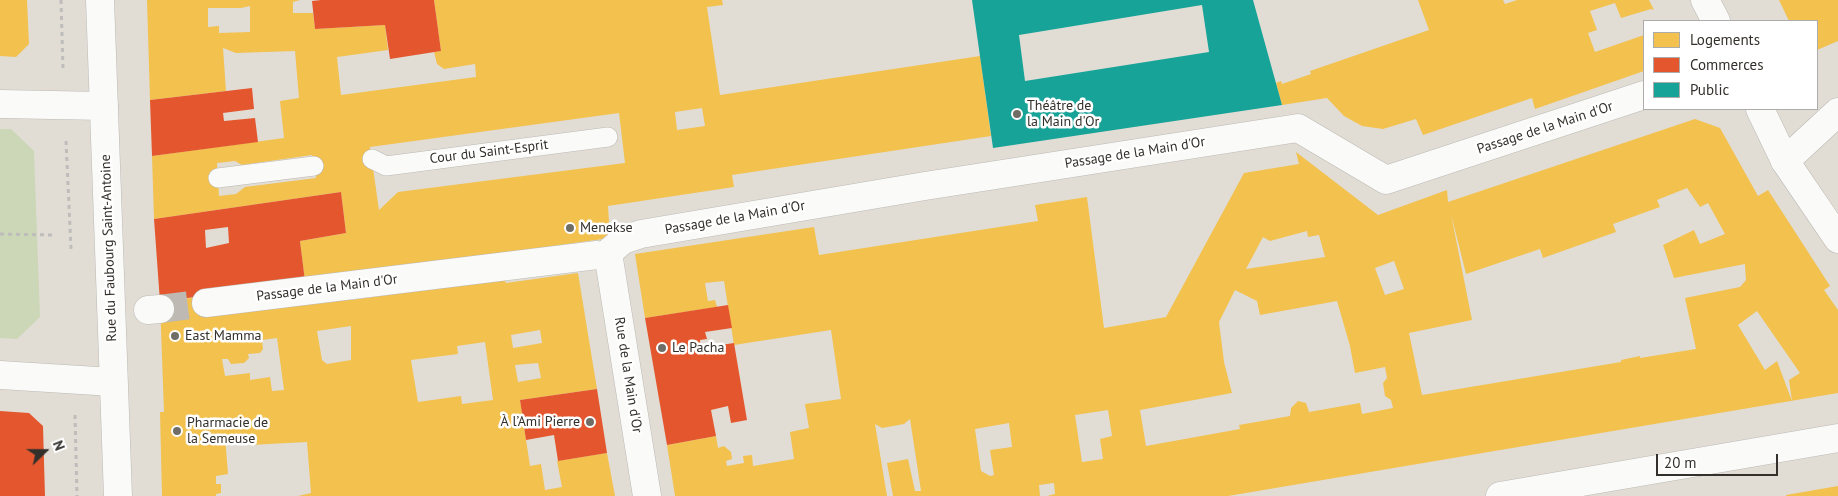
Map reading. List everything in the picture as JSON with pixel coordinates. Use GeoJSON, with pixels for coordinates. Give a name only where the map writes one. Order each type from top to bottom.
{"type":"FeatureCollection","features":[{"type":"Feature","properties":{"kind":"street","name":"Rue du Faubourg Saint-Antoine"},"geometry":{"type":"LineString","coordinates":[[100,0],[118,496]]}},
{"type":"Feature","properties":{"kind":"street"},"geometry":{"type":"LineString","coordinates":[[1705,0],[1715,20]]}},
{"type":"Feature","properties":{"kind":"street","name":"Passage de la Main d'Or"},"geometry":{"type":"LineString","coordinates":[[206,303],[603,254],[623,240],[641,234],[925,186],[1298,128],[1386,180],[1643,95]]}},
{"type":"Feature","properties":{"kind":"street"},"geometry":{"type":"LineString","coordinates":[[0,104],[104,106]]}},
{"type":"Feature","properties":{"kind":"street"},"geometry":{"type":"LineString","coordinates":[[1760,110],[1785,161],[1838,240]]}},
{"type":"Feature","properties":{"kind":"street"},"geometry":{"type":"LineString","coordinates":[[1785,161],[1838,112]]}},
{"type":"Feature","properties":{"kind":"street","name":"Rue de la Main d'Or"},"geometry":{"type":"LineString","coordinates":[[603,254],[647,496]]}},
{"type":"Feature","properties":{"kind":"street"},"geometry":{"type":"LineString","coordinates":[[0,375],[113,382]]}},
{"type":"Feature","properties":{"kind":"street"},"geometry":{"type":"LineString","coordinates":[[1500,496],[1838,438]]}},
{"type":"Feature","properties":{"kind":"lane","name":"Cour du Saint-Esprit"},"geometry":{"type":"LineString","coordinates":[[372,159],[386,166],[608,137]]}},
{"type":"Feature","properties":{"kind":"lane"},"geometry":{"type":"LineString","coordinates":[[218,178],[314,166]]}},
{"type":"Feature","properties":{"kind":"path"},"geometry":{"type":"LineString","coordinates":[[61,0],[63,68]]}},
{"type":"Feature","properties":{"kind":"path"},"geometry":{"type":"LineString","coordinates":[[66,131],[71,258]]}},
{"type":"Feature","properties":{"kind":"path"},"geometry":{"type":"LineString","coordinates":[[0,234],[53,235]]}},
{"type":"Feature","properties":{"kind":"path"},"geometry":{"type":"LineString","coordinates":[[75,409],[77,496]]}},
{"type":"Feature","properties":{"kind":"green space"},"geometry":{"type":"Polygon","coordinates":[[[0,129],[11,129],[34,151],[40,317],[17,339],[0,338],[0,129]]]}},
{"type":"Feature","properties":{"kind":"building: Logements"},"geometry":{"type":"Polygon","coordinates":[[[0,0],[27,0],[29,44],[16,57],[0,56],[0,0]]]}},
{"type":"Feature","properties":{"kind":"building: Logements"},"geometry":{"type":"Polygon","coordinates":[[[147,0],[300,0],[293,2],[293,13],[313,13],[315,29],[385,25],[388,50],[337,57],[341,95],[476,77],[475,64],[444,69],[437,64],[434,52],[441,51],[434,0],[722,0],[723,5],[707,7],[720,95],[980,56],[991,136],[732,175],[734,187],[608,206],[610,238],[305,281],[300,241],[346,233],[341,192],[154,219],[152,156],[284,138],[280,101],[299,98],[295,51],[236,53],[223,48],[226,91],[150,100],[147,0]],[[250,6],[241,8],[208,8],[208,27],[219,26],[219,33],[250,32],[250,6]],[[702,108],[675,112],[677,130],[705,126],[702,108]],[[619,113],[370,147],[379,210],[398,192],[625,163],[619,113]],[[312,155],[242,165],[235,161],[217,163],[219,196],[236,194],[245,187],[316,178],[312,155]]]}},
{"type":"Feature","properties":{"kind":"building: Logements"},"geometry":{"type":"Polygon","coordinates":[[[1418,0],[1503,0],[1505,4],[1517,0],[1649,0],[1654,10],[1651,9],[1621,18],[1615,3],[1590,11],[1597,30],[1588,33],[1595,52],[1643,35],[1643,71],[1535,109],[1532,98],[1423,135],[1416,119],[1383,129],[1362,126],[1344,116],[1327,98],[1282,105],[1276,83],[1281,81],[1282,84],[1311,74],[1310,71],[1429,30],[1418,0]]]}},
{"type":"Feature","properties":{"kind":"building: Logements"},"geometry":{"type":"Polygon","coordinates":[[[1779,0],[1838,0],[1838,41],[1818,50],[1818,20],[1789,20],[1779,0]]]}},
{"type":"Feature","properties":{"kind":"building: Logements"},"geometry":{"type":"Polygon","coordinates":[[[1695,119],[1720,128],[1758,196],[1768,190],[1830,286],[1824,290],[1838,310],[1838,393],[1792,401],[1228,496],[1047,496],[1055,494],[1054,483],[1039,485],[1040,496],[893,496],[887,463],[908,459],[915,491],[921,491],[910,419],[904,424],[882,428],[875,424],[887,496],[675,496],[667,445],[716,436],[718,448],[724,446],[731,452],[732,459],[726,461],[727,466],[744,463],[743,456],[752,455],[753,466],[794,459],[790,432],[809,428],[805,404],[841,399],[831,330],[734,345],[724,281],[705,283],[708,301],[715,300],[717,307],[645,318],[635,254],[814,227],[819,255],[1038,221],[1035,205],[1087,197],[1104,328],[1166,317],[1244,173],[1299,164],[1296,152],[1378,215],[1447,190],[1448,202],[1695,119]],[[1687,188],[1657,200],[1660,207],[1613,224],[1616,232],[1543,258],[1540,249],[1466,274],[1451,214],[1472,320],[1409,333],[1422,395],[1621,362],[1621,360],[1640,356],[1640,358],[1696,349],[1685,298],[1740,287],[1746,280],[1745,264],[1674,278],[1663,245],[1694,230],[1700,244],[1725,234],[1708,203],[1700,207],[1687,188]],[[1307,231],[1270,241],[1263,237],[1246,269],[1325,257],[1319,235],[1308,237],[1307,231]],[[1394,261],[1375,268],[1385,295],[1404,289],[1394,261]],[[1235,290],[1219,322],[1224,362],[1232,393],[1140,410],[1146,446],[1240,429],[1239,425],[1290,416],[1291,408],[1298,401],[1306,403],[1309,412],[1360,403],[1362,414],[1393,408],[1391,400],[1385,396],[1383,383],[1387,378],[1385,367],[1355,373],[1350,346],[1337,301],[1260,315],[1257,301],[1235,290]],[[1757,311],[1738,325],[1765,370],[1777,361],[1792,401],[1789,380],[1800,373],[1757,311]],[[1108,410],[1075,415],[1082,462],[1103,459],[1100,439],[1112,436],[1108,410]],[[1009,423],[975,429],[981,471],[990,476],[994,475],[990,450],[1012,447],[1009,423]]]}},
{"type":"Feature","properties":{"kind":"building: Logements"},"geometry":{"type":"Polygon","coordinates":[[[578,273],[597,389],[520,400],[530,466],[541,464],[545,490],[562,487],[557,461],[607,453],[615,496],[298,496],[311,493],[307,442],[250,445],[236,435],[225,436],[228,474],[216,476],[216,484],[221,484],[221,493],[216,494],[216,496],[162,496],[160,412],[164,412],[160,302],[205,296],[349,292],[351,300],[504,279],[506,283],[578,273]],[[351,326],[317,331],[322,360],[327,364],[351,360],[351,326]],[[540,330],[511,335],[513,348],[542,343],[540,330]],[[277,338],[262,340],[263,349],[260,353],[248,354],[249,358],[244,363],[231,364],[228,359],[222,359],[225,376],[250,373],[250,380],[270,377],[272,391],[284,390],[277,338]],[[485,342],[457,346],[458,354],[411,360],[418,402],[461,396],[462,404],[493,400],[485,342]],[[538,363],[515,365],[518,382],[541,378],[538,363]]]}},
{"type":"Feature","properties":{"kind":"building: Logements"},"geometry":{"type":"Polygon","coordinates":[[[1838,486],[1838,496],[1786,496],[1786,495],[1838,486]]]}},
{"type":"Feature","properties":{"kind":"building: Commerces"},"geometry":{"type":"Polygon","coordinates":[[[434,0],[441,51],[390,59],[385,25],[315,29],[312,1],[434,0]]]}},
{"type":"Feature","properties":{"kind":"building: Commerces"},"geometry":{"type":"Polygon","coordinates":[[[252,88],[254,109],[223,113],[224,121],[255,118],[258,142],[152,156],[150,100],[252,88]]]}},
{"type":"Feature","properties":{"kind":"building: Commerces"},"geometry":{"type":"Polygon","coordinates":[[[341,192],[346,233],[300,241],[305,281],[160,302],[154,219],[341,192]],[[228,227],[205,230],[206,248],[229,243],[228,227]]]}},
{"type":"Feature","properties":{"kind":"building: Commerces"},"geometry":{"type":"Polygon","coordinates":[[[728,305],[732,328],[705,332],[707,339],[700,340],[701,348],[734,343],[747,420],[731,423],[728,406],[711,410],[716,436],[667,445],[645,318],[728,305]]]}},
{"type":"Feature","properties":{"kind":"building: Commerces"},"geometry":{"type":"Polygon","coordinates":[[[597,389],[607,453],[558,461],[554,435],[526,440],[520,400],[597,389]]]}},
{"type":"Feature","properties":{"kind":"building: Commerces"},"geometry":{"type":"Polygon","coordinates":[[[0,411],[29,413],[43,426],[45,496],[0,496],[0,411]]]}},
{"type":"Feature","properties":{"kind":"building: Public"},"geometry":{"type":"Polygon","coordinates":[[[972,0],[1253,0],[1282,105],[993,148],[972,0]],[[1202,5],[1019,35],[1025,81],[1209,52],[1202,5]]]}},
{"type":"Feature","properties":{"kind":"tunnel"},"geometry":{"type":"LineString","coordinates":[[160,309],[206,303]]}},
{"type":"Feature","properties":{"kind":"place","name":"Théâtre de la Main d'Or"},"geometry":{"type":"Point","coordinates":[1017,114]}},
{"type":"Feature","properties":{"kind":"place","name":"Menekse"},"geometry":{"type":"Point","coordinates":[570,228]}},
{"type":"Feature","properties":{"kind":"place","name":"East Mamma"},"geometry":{"type":"Point","coordinates":[175,336]}},
{"type":"Feature","properties":{"kind":"place","name":"Le Pacha"},"geometry":{"type":"Point","coordinates":[662,348]}},
{"type":"Feature","properties":{"kind":"place","name":"À l’Ami Pierre"},"geometry":{"type":"Point","coordinates":[590,422]}},
{"type":"Feature","properties":{"kind":"place","name":"Pharmacie de la Semeuse"},"geometry":{"type":"Point","coordinates":[177,431]}}]}
